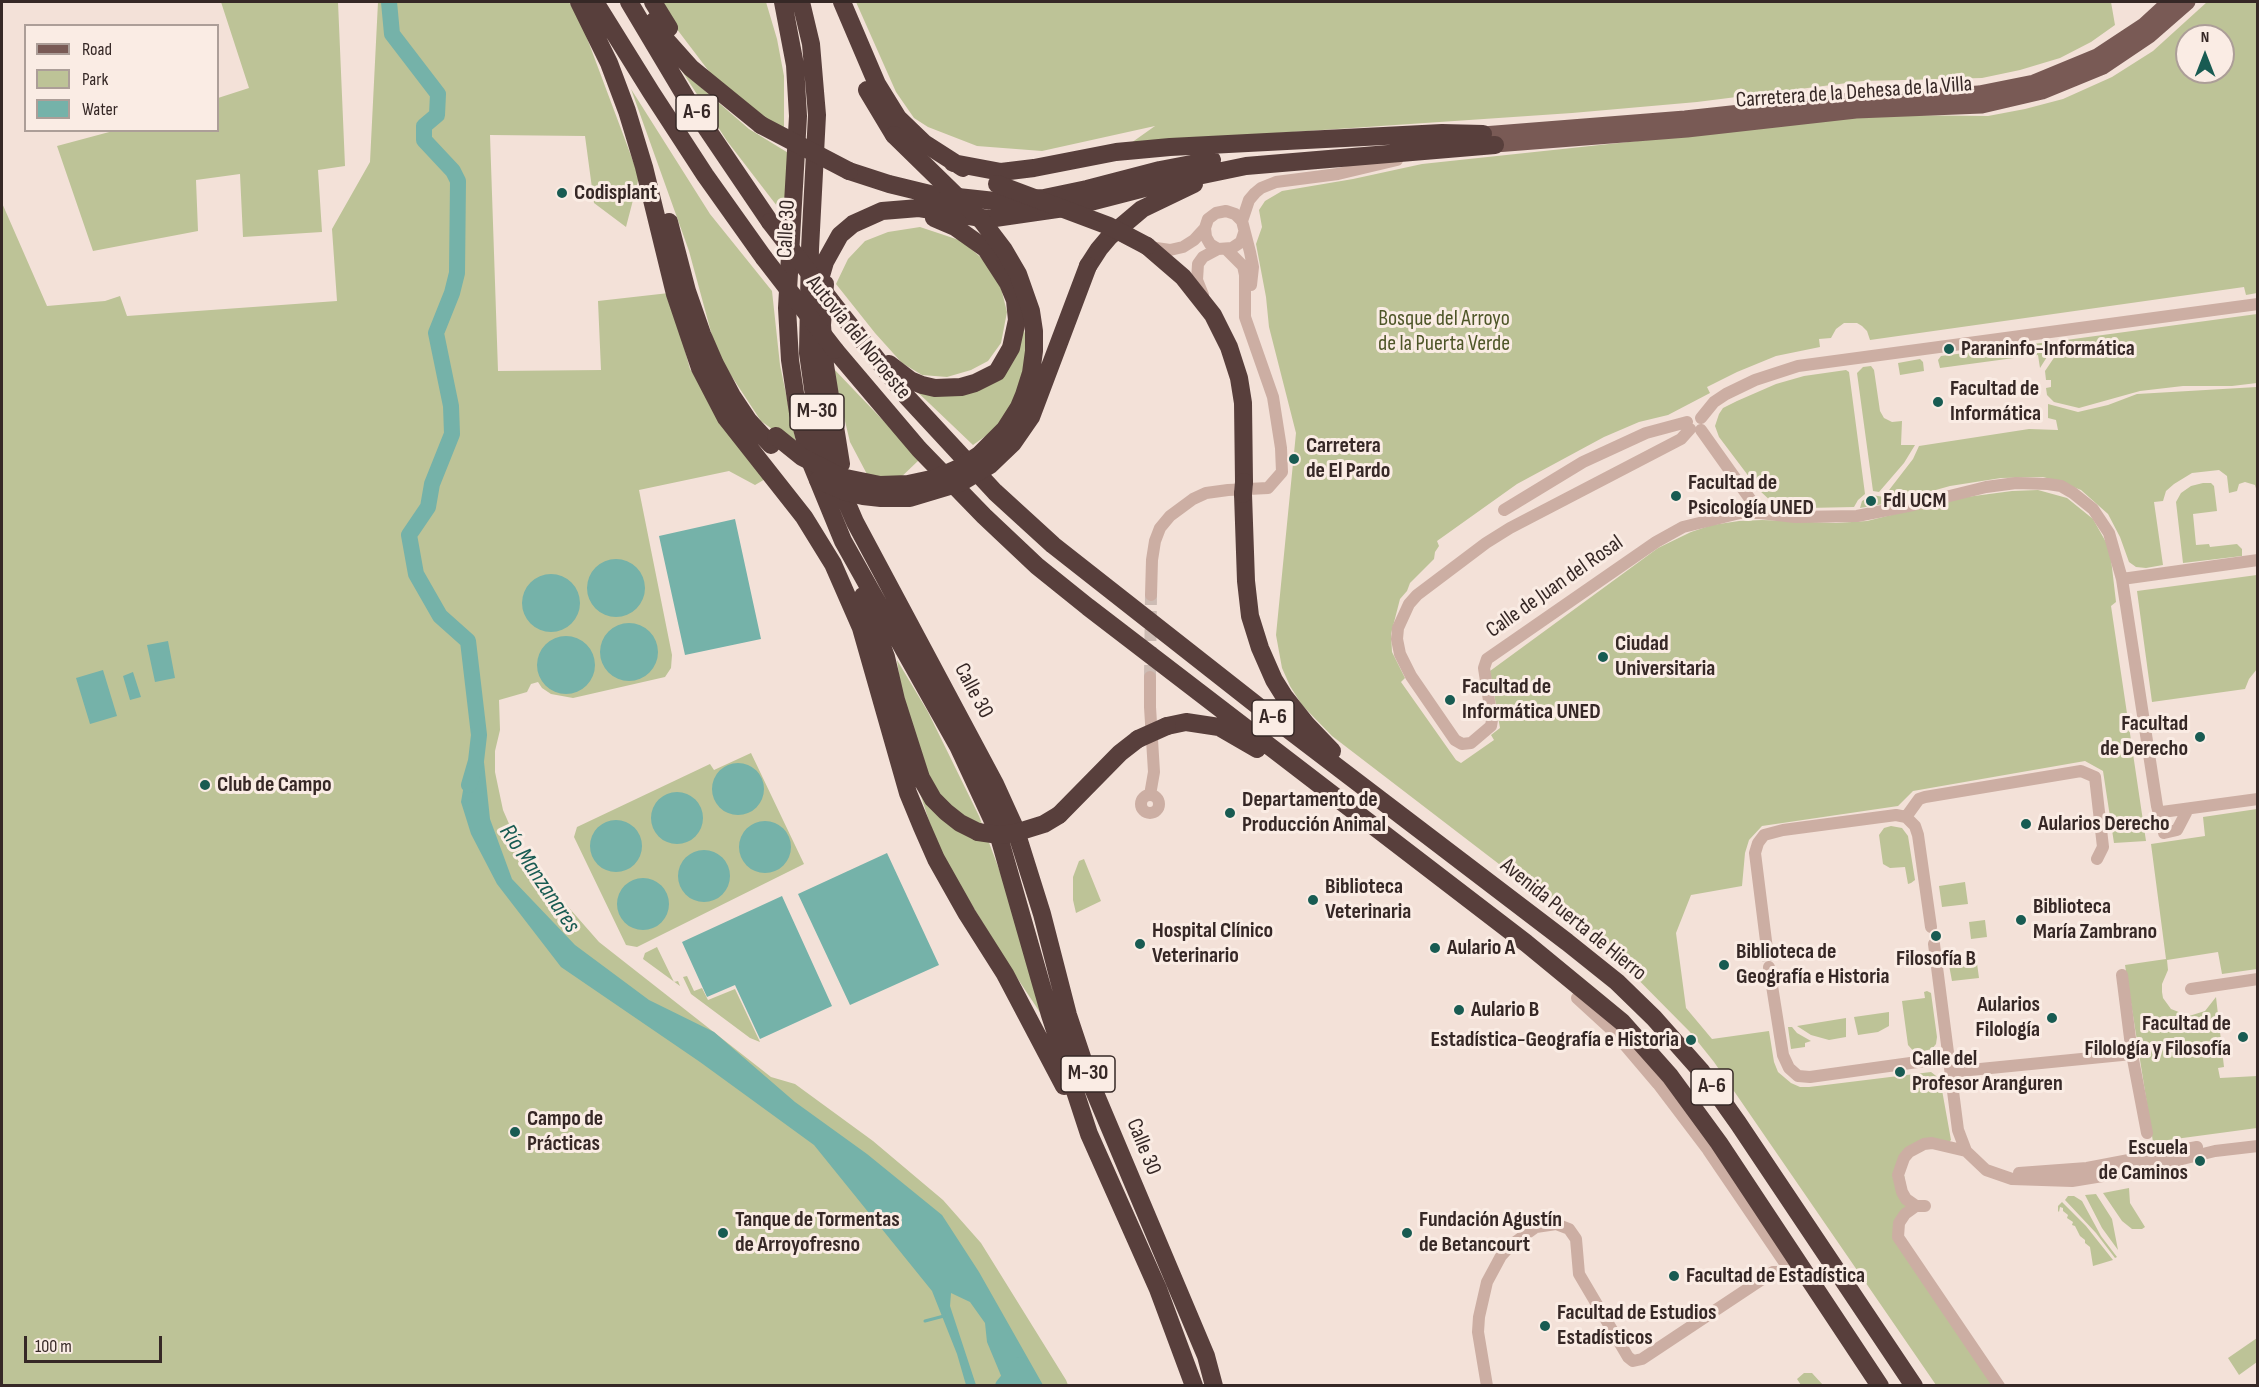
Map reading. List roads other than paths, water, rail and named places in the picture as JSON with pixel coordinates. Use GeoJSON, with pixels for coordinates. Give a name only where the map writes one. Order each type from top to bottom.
{"type":"FeatureCollection","features":[{"type":"Feature","properties":{"kind":"highway"},"geometry":{"type":"LineString","coordinates":[[580,2],[596,27],[633,108],[676,245],[722,360],[743,398],[773,441],[801,471],[846,492],[863,496],[910,498],[942,490],[969,478],[990,465],[1013,443],[1031,417],[1088,266],[1110,236],[1142,209],[1188,186],[1254,173],[1445,156],[1489,139]]}},
{"type":"Feature","properties":{"kind":"highway"},"geometry":{"type":"LineString","coordinates":[[580,2],[609,63],[627,111],[644,167],[675,294],[700,368],[726,418],[804,517],[833,564],[861,628],[908,793],[921,827],[962,905],[1005,974],[1089,1134]]}},
{"type":"Feature","properties":{"kind":"highway","name":"Autovía del Noroeste"},"geometry":{"type":"LineString","coordinates":[[596,2],[705,175],[764,258],[835,350],[911,441],[984,516],[1037,566],[1088,607]]}},
{"type":"Feature","properties":{"kind":"highway","name":"Autovía del Noroeste"},"geometry":{"type":"LineString","coordinates":[[629,2],[688,100],[770,222],[907,397],[995,492],[1053,545],[1103,586]]}},
{"type":"Feature","properties":{"kind":"highway"},"geometry":{"type":"LineString","coordinates":[[641,2],[672,47],[691,69],[761,125],[849,171],[930,194],[996,201],[1044,198],[1160,170],[1235,156],[1489,139]]}},
{"type":"Feature","properties":{"kind":"highway"},"geometry":{"type":"LineString","coordinates":[[653,2],[675,37],[713,87]]}},
{"type":"Feature","properties":{"kind":"highway","name":"Calle 30"},"geometry":{"type":"LineString","coordinates":[[783,2],[795,65],[798,116],[787,308],[790,360],[798,413],[811,463],[843,542],[958,746],[997,830],[1050,1016],[1089,1134],[1158,1289],[1187,1381]]}},
{"type":"Feature","properties":{"kind":"highway","name":"Calle 30"},"geometry":{"type":"LineString","coordinates":[[801,2],[811,44],[817,115],[809,259],[808,353],[821,433],[828,459],[855,522],[995,784],[1015,828],[1068,1015],[1090,1081],[1206,1356],[1214,1386]]}},
{"type":"Feature","properties":{"kind":"highway"},"geometry":{"type":"LineString","coordinates":[[773,441],[822,469],[842,477],[880,485],[908,484],[936,478],[959,468],[994,442],[1022,401],[1031,373],[1034,331],[1031,311],[1018,274],[1004,250],[982,221],[894,135],[868,93],[834,2]]}},
{"type":"Feature","properties":{"kind":"highway"},"geometry":{"type":"LineString","coordinates":[[842,2],[877,84],[887,102],[910,131],[953,163],[997,184],[1109,226],[1147,246],[1183,277],[1213,315],[1228,347],[1243,403],[1244,563],[1250,616],[1260,648],[1274,680],[1298,716],[1323,743],[1417,818],[1444,849]]}},
{"type":"Feature","properties":{"kind":"highway"},"geometry":{"type":"LineString","coordinates":[[953,163],[1000,172],[1034,168],[1116,152],[1170,147],[1442,133],[1489,139]]}},
{"type":"Feature","properties":{"kind":"highway"},"geometry":{"type":"LineString","coordinates":[[995,784],[993,765],[861,507],[842,464],[833,435],[819,364],[816,324],[818,285],[828,255],[840,236],[853,224],[882,211],[913,208],[988,219],[1034,214],[1089,204],[1164,183],[1246,166],[1489,139]]}},
{"type":"Feature","properties":{"kind":"highway"},"geometry":{"type":"LineString","coordinates":[[842,464],[825,365],[822,325],[824,289],[829,268],[849,237],[868,224],[884,218],[910,215],[938,219],[955,227],[986,249],[1008,283],[1015,300],[1017,320],[1015,334],[1005,360],[997,372],[975,383],[948,388],[922,385],[899,372],[864,344]]}},
{"type":"Feature","properties":{"kind":"highway"},"geometry":{"type":"LineString","coordinates":[[843,542],[886,657],[896,700],[921,778],[933,799],[960,823],[978,831],[999,835],[1015,833],[1044,824],[1059,815],[1120,753],[1138,739],[1167,726],[1186,722],[1219,727],[1339,799]]}},
{"type":"Feature","properties":{"kind":"highway","name":"Avenida Puerta de Hierro"},"geometry":{"type":"LineString","coordinates":[[1103,586],[1617,982],[1701,1071],[1914,1386]]}},
{"type":"Feature","properties":{"kind":"highway","name":"Avenida Puerta de Hierro"},"geometry":{"type":"LineString","coordinates":[[1088,607],[1526,943],[1622,1022],[1670,1076],[1719,1143],[1880,1386]]}},
{"type":"Feature","properties":{"kind":"highway"},"geometry":{"type":"LineString","coordinates":[[1526,943],[1541,969],[1577,998]]}},
{"type":"Feature","properties":{"kind":"highway"},"geometry":{"type":"LineString","coordinates":[[1782,1272],[1822,1312],[1836,1320]]}},
{"type":"Feature","properties":{"kind":"highway"},"geometry":{"type":"LineString","coordinates":[[1206,1356],[1226,1386]]}},
{"type":"Feature","properties":{"kind":"main road","name":"Carretera de la Dehesa de la Villa"},"geometry":{"type":"LineString","coordinates":[[1489,139],[1851,100],[1979,93],[2034,82],[2097,56],[2144,25],[2169,2]]}},
{"type":"Feature","properties":{"kind":"main road","name":"Carretera de la Dehesa de la Villa"},"geometry":{"type":"LineString","coordinates":[[1489,139],[1676,131],[1856,111],[1982,106],[2042,92],[2103,67],[2149,36],[2188,2]]}},
{"type":"Feature","properties":{"kind":"street"},"geometry":{"type":"LineString","coordinates":[[1213,315],[1198,287],[1196,272],[1198,264],[1203,257],[1241,242],[1249,200],[1255,193],[1276,182],[1338,174],[1398,160]]}},
{"type":"Feature","properties":{"kind":"street"},"geometry":{"type":"LineString","coordinates":[[1147,246],[1170,250],[1183,247],[1194,240],[1208,219],[1216,213],[1226,211],[1235,214],[1243,227],[1253,267],[1249,298],[1249,331]]}},
{"type":"Feature","properties":{"kind":"street"},"geometry":{"type":"LineString","coordinates":[[1151,595],[1155,542],[1160,528],[1170,516],[1193,499],[1206,493],[1268,488],[1282,472],[1274,397],[1249,331],[1244,304],[1243,266],[1223,249],[1210,244],[1204,228]]}},
{"type":"Feature","properties":{"kind":"street"},"geometry":{"type":"LineString","coordinates":[[1504,510],[1583,462],[1646,433],[1695,425],[1714,402],[1726,394],[1755,380],[1798,366],[2258,304]]}},
{"type":"Feature","properties":{"kind":"street"},"geometry":{"type":"LineString","coordinates":[[1695,425],[1760,513],[1795,517],[1857,516],[1913,506],[1986,487],[2016,483],[2061,486],[2073,493],[2093,509],[2109,534],[2122,579],[2158,810],[2162,812],[2258,800]]}},
{"type":"Feature","properties":{"kind":"street","name":"Calle de Juan del Rosal"},"geometry":{"type":"LineString","coordinates":[[1695,425],[1675,442],[1510,528],[1486,543],[1417,595],[1409,604],[1398,628],[1397,639],[1404,664],[1455,740],[1462,744],[1471,743],[1491,726],[1484,668],[1487,659],[1683,527],[1740,513],[1760,513]]}},
{"type":"Feature","properties":{"kind":"street"},"geometry":{"type":"LineString","coordinates":[[2122,579],[2258,560]]}},
{"type":"Feature","properties":{"kind":"street"},"geometry":{"type":"LineString","coordinates":[[1150,677],[1149,707],[1154,772],[1150,795]]}},
{"type":"Feature","properties":{"kind":"street"},"geometry":{"type":"LineString","coordinates":[[1906,817],[1919,800],[1925,797],[2081,771],[2095,777],[2103,847],[2097,859]]}},
{"type":"Feature","properties":{"kind":"street"},"geometry":{"type":"LineString","coordinates":[[2162,812],[2164,833],[2171,833],[2178,830],[2188,809]]}},
{"type":"Feature","properties":{"kind":"street"},"geometry":{"type":"LineString","coordinates":[[1767,949],[1755,853],[1764,835],[1782,830],[1896,815],[1906,817],[1916,826],[1931,927]]}},
{"type":"Feature","properties":{"kind":"street"},"geometry":{"type":"LineString","coordinates":[[1934,944],[1958,1130],[1966,1152]]}},
{"type":"Feature","properties":{"kind":"street"},"geometry":{"type":"LineString","coordinates":[[1769,967],[1782,1055],[1789,1068],[1798,1076],[1810,1077],[1932,1060],[1950,1062]]}},
{"type":"Feature","properties":{"kind":"street"},"geometry":{"type":"LineString","coordinates":[[2122,975],[2132,1054],[2147,1133]]}},
{"type":"Feature","properties":{"kind":"street"},"geometry":{"type":"LineString","coordinates":[[2191,989],[2258,979]]}},
{"type":"Feature","properties":{"kind":"street"},"geometry":{"type":"LineString","coordinates":[[1487,1386],[1478,1332],[1487,1282],[1506,1251],[1536,1227],[1556,1224],[1569,1229],[1576,1239],[1579,1274],[1633,1361],[1642,1359],[1782,1272],[1777,1251],[1708,1150],[1658,1084],[1613,1031],[1577,998]]}},
{"type":"Feature","properties":{"kind":"street"},"geometry":{"type":"LineString","coordinates":[[1960,1071],[2132,1054]]}},
{"type":"Feature","properties":{"kind":"street"},"geometry":{"type":"LineString","coordinates":[[1986,1170],[2006,1174],[2087,1168],[2258,1138]]}},
{"type":"Feature","properties":{"kind":"street"},"geometry":{"type":"LineString","coordinates":[[2238,1141],[2258,1146]]}},
{"type":"Feature","properties":{"kind":"street"},"geometry":{"type":"LineString","coordinates":[[1999,1386],[1898,1237],[1898,1227],[1902,1218],[1920,1206],[1906,1199],[1898,1175],[1904,1158],[1909,1152],[1924,1144],[1932,1143],[1966,1152],[1986,1170],[2012,1179],[2072,1181],[2133,1171],[2215,1151],[2258,1146]]}},
{"type":"Feature","properties":{"kind":"water"},"geometry":{"type":"Polygon","coordinates":[[[735,519],[761,639],[685,655],[659,536],[735,519]]]}},
{"type":"Feature","properties":{"kind":"water"},"geometry":{"type":"Polygon","coordinates":[[[610,559],[622,559],[637,567],[645,582],[645,594],[637,609],[622,617],[610,617],[595,609],[587,594],[587,582],[595,567],[610,559]]]}},
{"type":"Feature","properties":{"kind":"water"},"geometry":{"type":"Polygon","coordinates":[[[545,574],[557,574],[572,582],[580,597],[580,609],[572,624],[557,632],[545,632],[530,624],[522,609],[522,597],[530,582],[545,574]]]}},
{"type":"Feature","properties":{"kind":"water"},"geometry":{"type":"Polygon","coordinates":[[[623,623],[635,623],[650,631],[658,646],[658,658],[650,673],[635,681],[623,681],[608,673],[600,658],[600,646],[608,631],[623,623]]]}},
{"type":"Feature","properties":{"kind":"water"},"geometry":{"type":"Polygon","coordinates":[[[560,636],[572,636],[587,644],[595,659],[595,671],[587,686],[572,694],[560,694],[545,686],[537,671],[537,659],[545,644],[560,636]]]}},
{"type":"Feature","properties":{"kind":"water"},"geometry":{"type":"Polygon","coordinates":[[[168,641],[175,678],[155,682],[147,645],[168,641]]]}},
{"type":"Feature","properties":{"kind":"water"},"geometry":{"type":"Polygon","coordinates":[[[103,670],[117,716],[90,724],[76,678],[103,670]]]}},
{"type":"Feature","properties":{"kind":"water"},"geometry":{"type":"Polygon","coordinates":[[[133,672],[141,697],[130,700],[123,676],[133,672]]]}},
{"type":"Feature","properties":{"kind":"water"},"geometry":{"type":"Polygon","coordinates":[[[484,762],[490,819],[512,879],[575,945],[649,1000],[714,1032],[795,1102],[867,1154],[942,1215],[979,1272],[1043,1385],[1013,1385],[1002,1378],[987,1342],[985,1323],[970,1302],[951,1293],[950,1306],[976,1385],[966,1385],[957,1354],[932,1291],[814,1145],[700,1062],[561,967],[497,884],[471,834],[461,802],[467,767],[484,762]]]}},
{"type":"Feature","properties":{"kind":"water"},"geometry":{"type":"Polygon","coordinates":[[[738,763],[752,767],[760,775],[764,789],[760,803],[752,811],[738,815],[724,811],[716,803],[712,789],[716,775],[724,767],[738,763]]]}},
{"type":"Feature","properties":{"kind":"water"},"geometry":{"type":"Polygon","coordinates":[[[677,792],[691,796],[699,804],[703,818],[699,832],[691,840],[677,844],[663,840],[655,832],[651,818],[655,804],[663,796],[677,792]]]}},
{"type":"Feature","properties":{"kind":"water"},"geometry":{"type":"Polygon","coordinates":[[[616,820],[630,824],[638,832],[642,846],[638,860],[630,868],[616,872],[602,868],[594,860],[590,846],[594,832],[602,824],[616,820]]]}},
{"type":"Feature","properties":{"kind":"water"},"geometry":{"type":"Polygon","coordinates":[[[765,821],[779,825],[787,833],[791,847],[787,861],[779,869],[765,873],[751,869],[743,861],[739,847],[743,833],[751,825],[765,821]]]}},
{"type":"Feature","properties":{"kind":"water"},"geometry":{"type":"Polygon","coordinates":[[[704,850],[718,854],[726,862],[730,876],[726,890],[718,898],[704,902],[690,898],[682,890],[678,876],[682,862],[690,854],[704,850]]]}},
{"type":"Feature","properties":{"kind":"water"},"geometry":{"type":"Polygon","coordinates":[[[887,853],[939,965],[850,1005],[798,894],[887,853]]]}},
{"type":"Feature","properties":{"kind":"water"},"geometry":{"type":"Polygon","coordinates":[[[643,878],[657,882],[665,890],[669,904],[665,918],[657,926],[643,930],[629,926],[621,918],[617,904],[621,890],[629,882],[643,878]]]}},
{"type":"Feature","properties":{"kind":"water"},"geometry":{"type":"Polygon","coordinates":[[[782,896],[832,1006],[760,1039],[735,985],[707,997],[682,942],[782,896]]]}},
{"type":"Feature","properties":{"kind":"waterway","name":"Río Manzanares"},"geometry":{"type":"LineString","coordinates":[[389,2],[392,34],[438,94],[437,115],[424,126],[424,140],[453,171],[458,181],[457,273],[452,293],[436,333],[451,406],[452,434],[432,484],[428,507],[409,535],[416,574],[440,616],[468,641],[479,735],[476,761],[469,785]]}},
{"type":"Feature","properties":{"kind":"waterway"},"geometry":{"type":"LineString","coordinates":[[925,1321],[944,1316]]}},
{"type":"Feature","properties":{"kind":"waterway","name":"Río Manzanares"},"geometry":{"type":"LineString","coordinates":[[1003,1386],[1020,1365]]}},
{"type":"Feature","properties":{"kind":"tunnel"},"geometry":{"type":"LineString","coordinates":[[1150,677],[1151,595]]}},
{"type":"Feature","properties":{"kind":"tunnel"},"geometry":{"type":"LineString","coordinates":[[1767,949],[1769,967]]}},
{"type":"Feature","properties":{"kind":"place","name":"Codisplant"},"geometry":{"type":"Point","coordinates":[562,193]}},
{"type":"Feature","properties":{"kind":"place","name":"Paraninfo-Informática"},"geometry":{"type":"Point","coordinates":[1949,349]}},
{"type":"Feature","properties":{"kind":"place","name":"Facultad de Informática"},"geometry":{"type":"Point","coordinates":[1938,402]}},
{"type":"Feature","properties":{"kind":"place","name":"Carretera de El Pardo"},"geometry":{"type":"Point","coordinates":[1294,459]}},
{"type":"Feature","properties":{"kind":"place","name":"Facultad de Psicología UNED"},"geometry":{"type":"Point","coordinates":[1676,496]}},
{"type":"Feature","properties":{"kind":"place","name":"FdI UCM"},"geometry":{"type":"Point","coordinates":[1871,501]}},
{"type":"Feature","properties":{"kind":"place","name":"Ciudad Universitaria"},"geometry":{"type":"Point","coordinates":[1603,657]}},
{"type":"Feature","properties":{"kind":"place","name":"Facultad de Informática UNED"},"geometry":{"type":"Point","coordinates":[1450,700]}},
{"type":"Feature","properties":{"kind":"place","name":"Facultad de Derecho"},"geometry":{"type":"Point","coordinates":[2200,737]}},
{"type":"Feature","properties":{"kind":"place","name":"Club de Campo"},"geometry":{"type":"Point","coordinates":[205,785]}},
{"type":"Feature","properties":{"kind":"place","name":"Departamento de Producción Animal"},"geometry":{"type":"Point","coordinates":[1230,813]}},
{"type":"Feature","properties":{"kind":"place","name":"Aularios Derecho"},"geometry":{"type":"Point","coordinates":[2026,824]}},
{"type":"Feature","properties":{"kind":"place","name":"Biblioteca Veterinaria"},"geometry":{"type":"Point","coordinates":[1313,900]}},
{"type":"Feature","properties":{"kind":"place","name":"Biblioteca María Zambrano"},"geometry":{"type":"Point","coordinates":[2021,920]}},
{"type":"Feature","properties":{"kind":"place","name":"Filosofía B"},"geometry":{"type":"Point","coordinates":[1936,936]}},
{"type":"Feature","properties":{"kind":"place","name":"Hospital Clínico Veterinario"},"geometry":{"type":"Point","coordinates":[1140,944]}},
{"type":"Feature","properties":{"kind":"place","name":"Aulario A"},"geometry":{"type":"Point","coordinates":[1435,948]}},
{"type":"Feature","properties":{"kind":"place","name":"Biblioteca de Geografía e Historia"},"geometry":{"type":"Point","coordinates":[1724,965]}},
{"type":"Feature","properties":{"kind":"place","name":"Aulario B"},"geometry":{"type":"Point","coordinates":[1459,1010]}},
{"type":"Feature","properties":{"kind":"place","name":"Aularios Filología"},"geometry":{"type":"Point","coordinates":[2052,1018]}},
{"type":"Feature","properties":{"kind":"place","name":"Facultad de Filología y Filosofía"},"geometry":{"type":"Point","coordinates":[2243,1037]}},
{"type":"Feature","properties":{"kind":"place","name":"Estadística-Geografía e Historia"},"geometry":{"type":"Point","coordinates":[1691,1040]}},
{"type":"Feature","properties":{"kind":"place","name":"Calle del Profesor Aranguren"},"geometry":{"type":"Point","coordinates":[1900,1072]}},
{"type":"Feature","properties":{"kind":"place","name":"Campo de Prácticas"},"geometry":{"type":"Point","coordinates":[515,1132]}},
{"type":"Feature","properties":{"kind":"place","name":"Escuela de Caminos"},"geometry":{"type":"Point","coordinates":[2200,1161]}},
{"type":"Feature","properties":{"kind":"place","name":"Tanque de Tormentas de Arroyofresno"},"geometry":{"type":"Point","coordinates":[723,1233]}},
{"type":"Feature","properties":{"kind":"place","name":"Fundación Agustín de Betancourt"},"geometry":{"type":"Point","coordinates":[1407,1233]}},
{"type":"Feature","properties":{"kind":"place","name":"Facultad de Estadística"},"geometry":{"type":"Point","coordinates":[1674,1276]}},
{"type":"Feature","properties":{"kind":"place","name":"Facultad de Estudios Estadísticos"},"geometry":{"type":"Point","coordinates":[1545,1326]}},
{"type":"Feature","properties":{"kind":"park label","name":"Bosque del Arroyo de la Puerta Verde"},"geometry":{"type":"Point","coordinates":[1444,332]}}]}
